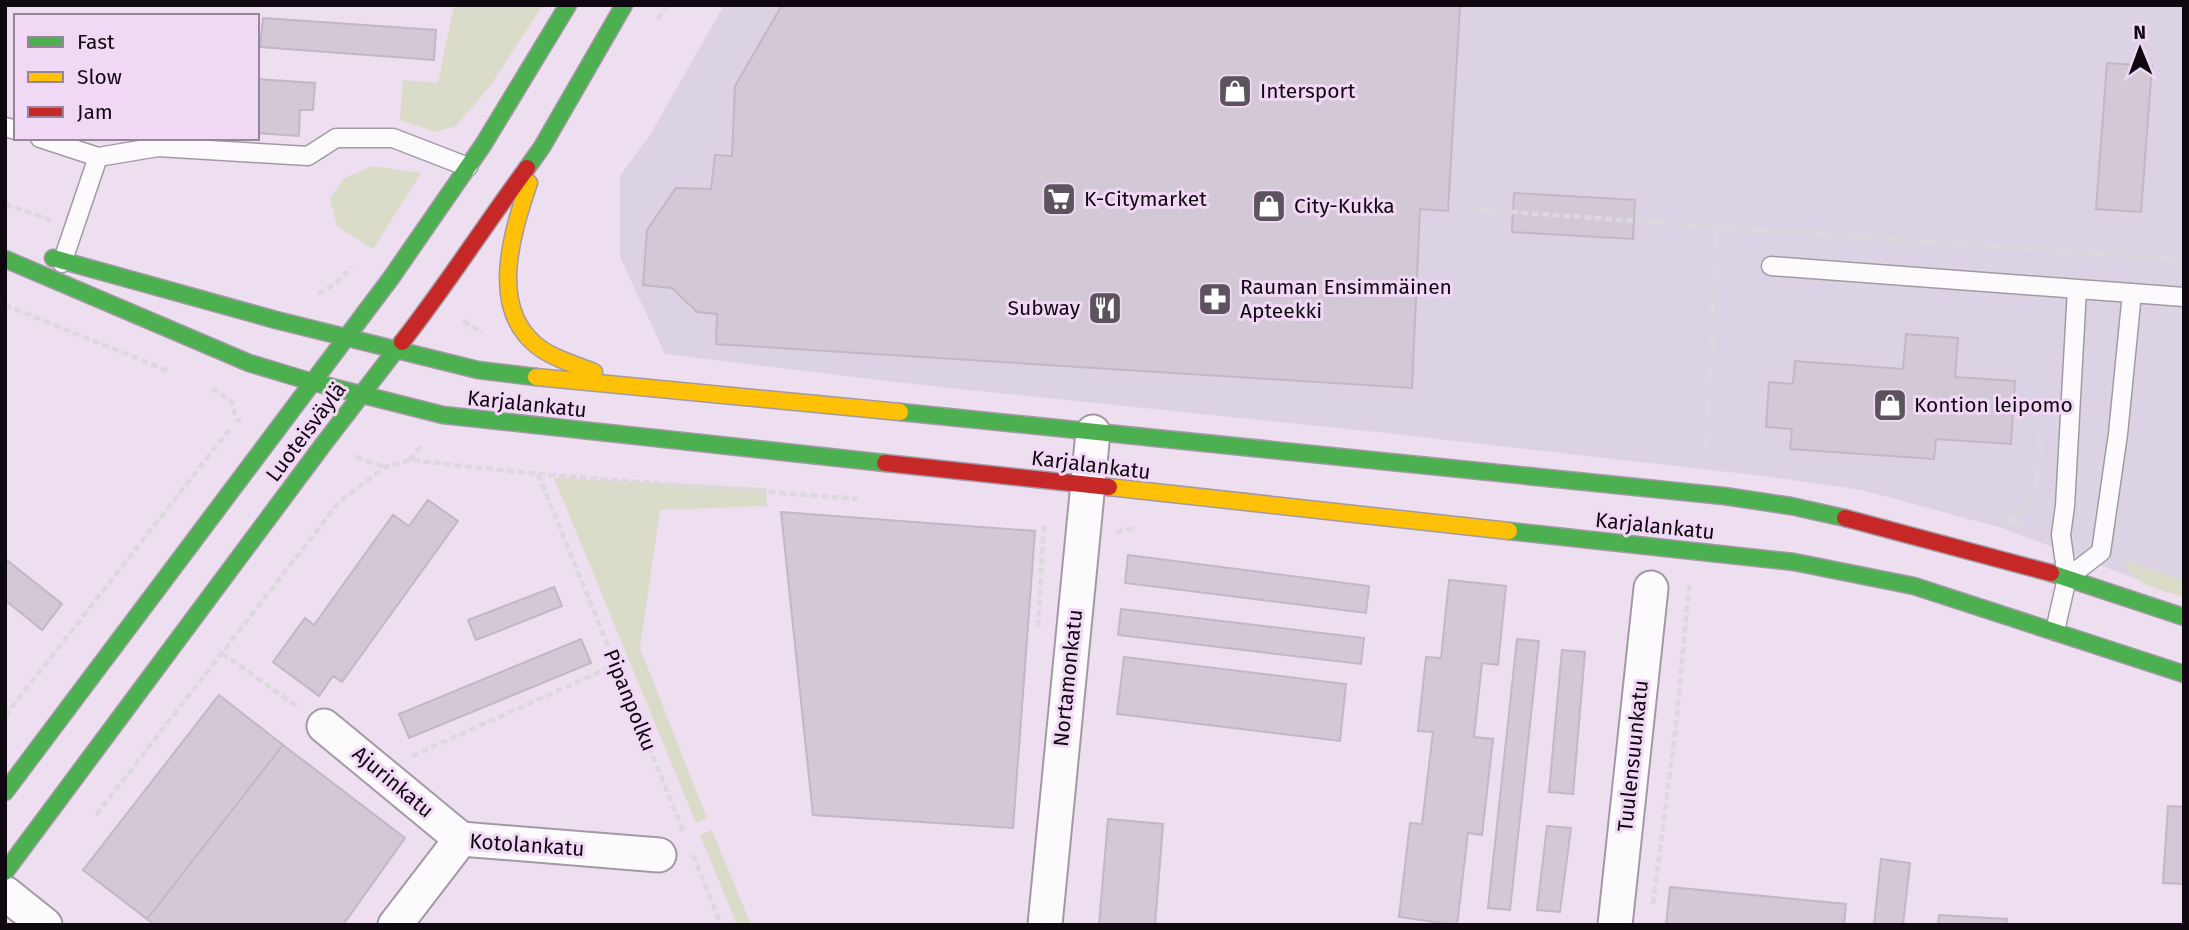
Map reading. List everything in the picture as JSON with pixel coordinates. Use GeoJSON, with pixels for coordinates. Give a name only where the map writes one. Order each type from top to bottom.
{"type":"FeatureCollection","features":[{"type":"Feature","properties":{"kind":"main road","name":"Luoteisväylä"},"geometry":{"type":"LineString","coordinates":[[5,792],[391,278],[468,167],[568,5]]}},
{"type":"Feature","properties":{"kind":"main road","name":"Luoteisväylä"},"geometry":{"type":"LineString","coordinates":[[5,872],[361,394],[434,301],[482,229],[542,148],[624,5]]}},
{"type":"Feature","properties":{"kind":"main road"},"geometry":{"type":"LineString","coordinates":[[542,148],[514,226],[505,280],[511,307],[523,331],[548,353],[628,387]]}},
{"type":"Feature","properties":{"kind":"main road","name":"Karjalankatu"},"geometry":{"type":"LineString","coordinates":[[5,250],[64,260],[345,338],[478,370],[1697,493],[1791,506],[1856,520],[2067,578],[2184,617]]}},
{"type":"Feature","properties":{"kind":"main road","name":"Karjalankatu"},"geometry":{"type":"LineString","coordinates":[[5,258],[249,363],[312,383],[443,415],[1794,562],[1914,586],[2184,674]]}},
{"type":"Feature","properties":{"kind":"street","name":"Nortamonkatu"},"geometry":{"type":"LineString","coordinates":[[1045,925],[1093,432]]}},
{"type":"Feature","properties":{"kind":"street","name":"Tuulensuunkatu"},"geometry":{"type":"LineString","coordinates":[[1615,925],[1650,588]]}},
{"type":"Feature","properties":{"kind":"street","name":"Ajurinkatu"},"geometry":{"type":"LineString","coordinates":[[324,726],[461,839]]}},
{"type":"Feature","properties":{"kind":"street","name":"Kotolankatu"},"geometry":{"type":"LineString","coordinates":[[395,925],[461,839],[673,847]]}},
{"type":"Feature","properties":{"kind":"street"},"geometry":{"type":"LineString","coordinates":[[5,893],[45,925]]}},
{"type":"Feature","properties":{"kind":"lane"},"geometry":{"type":"LineString","coordinates":[[46,140],[98,158],[158,147],[308,156],[336,138],[393,138],[468,167]]}},
{"type":"Feature","properties":{"kind":"lane"},"geometry":{"type":"LineString","coordinates":[[55,280],[98,158]]}},
{"type":"Feature","properties":{"kind":"lane"},"geometry":{"type":"LineString","coordinates":[[1771,266],[2184,297]]}},
{"type":"Feature","properties":{"kind":"lane"},"geometry":{"type":"LineString","coordinates":[[2055,631],[2067,578],[2061,535],[2065,506],[2077,289]]}},
{"type":"Feature","properties":{"kind":"lane"},"geometry":{"type":"LineString","coordinates":[[2067,578],[2101,552],[2118,434],[2132,293]]}},
{"type":"Feature","properties":{"kind":"path"},"geometry":{"type":"LineString","coordinates":[[653,26],[667,5]]}},
{"type":"Feature","properties":{"kind":"path"},"geometry":{"type":"LineString","coordinates":[[5,204],[75,228]]}},
{"type":"Feature","properties":{"kind":"path"},"geometry":{"type":"LineString","coordinates":[[1469,209],[2184,260]]}},
{"type":"Feature","properties":{"kind":"path"},"geometry":{"type":"LineString","coordinates":[[1697,493],[1707,438],[1717,225]]}},
{"type":"Feature","properties":{"kind":"path"},"geometry":{"type":"LineString","coordinates":[[316,295],[335,284],[361,257],[391,278]]}},
{"type":"Feature","properties":{"kind":"path"},"geometry":{"type":"LineString","coordinates":[[434,301],[487,336]]}},
{"type":"Feature","properties":{"kind":"path"},"geometry":{"type":"LineString","coordinates":[[5,305],[172,372]]}},
{"type":"Feature","properties":{"kind":"path"},"geometry":{"type":"LineString","coordinates":[[211,387],[232,402],[236,420]]}},
{"type":"Feature","properties":{"kind":"path"},"geometry":{"type":"LineString","coordinates":[[236,420],[275,431]]}},
{"type":"Feature","properties":{"kind":"path"},"geometry":{"type":"LineString","coordinates":[[5,716],[236,420]]}},
{"type":"Feature","properties":{"kind":"path"},"geometry":{"type":"LineString","coordinates":[[322,446],[385,467]]}},
{"type":"Feature","properties":{"kind":"path"},"geometry":{"type":"LineString","coordinates":[[93,818],[340,501],[385,467],[410,460],[538,474],[868,500]]}},
{"type":"Feature","properties":{"kind":"path","name":"Pipanpolku"},"geometry":{"type":"LineString","coordinates":[[538,474],[615,665],[673,847]]}},
{"type":"Feature","properties":{"kind":"path"},"geometry":{"type":"LineString","coordinates":[[1040,512],[1044,524],[1116,532],[1135,528],[1149,529]]}},
{"type":"Feature","properties":{"kind":"path"},"geometry":{"type":"LineString","coordinates":[[1652,912],[1676,726],[1692,551]]}},
{"type":"Feature","properties":{"kind":"path"},"geometry":{"type":"LineString","coordinates":[[1689,584],[1701,585]]}},
{"type":"Feature","properties":{"kind":"path"},"geometry":{"type":"LineString","coordinates":[[222,652],[324,726]]}},
{"type":"Feature","properties":{"kind":"path"},"geometry":{"type":"LineString","coordinates":[[379,770],[615,665]]}},
{"type":"Feature","properties":{"kind":"path"},"geometry":{"type":"LineString","coordinates":[[692,852],[721,925]]}},
{"type":"Feature","properties":{"kind":"shaded area"},"geometry":{"type":"Polygon","coordinates":[[[724,5],[2184,5],[2184,597],[2002,528],[1862,490],[1763,476],[1377,432],[921,385],[665,354],[620,257],[620,176],[650,135],[724,5]]]}},
{"type":"Feature","properties":{"kind":"green space"},"geometry":{"type":"Polygon","coordinates":[[[454,5],[543,5],[490,86],[456,126],[435,132],[400,120],[403,80],[438,83],[454,5]]]}},
{"type":"Feature","properties":{"kind":"green space"},"geometry":{"type":"Polygon","coordinates":[[[372,166],[421,173],[373,249],[337,226],[330,199],[343,179],[372,166]]]}},
{"type":"Feature","properties":{"kind":"green space"},"geometry":{"type":"Polygon","coordinates":[[[554,478],[766,488],[767,506],[660,510],[640,648],[707,818],[696,823],[554,478]]]}},
{"type":"Feature","properties":{"kind":"green space"},"geometry":{"type":"Polygon","coordinates":[[[2125,561],[2184,580],[2184,597],[2141,582],[2125,561]]]}},
{"type":"Feature","properties":{"kind":"green space"},"geometry":{"type":"Polygon","coordinates":[[[712,830],[751,925],[737,925],[700,835],[712,830]]]}},
{"type":"Feature","properties":{"kind":"building","name":"K-Citymarket"},"geometry":{"type":"Polygon","coordinates":[[[782,5],[1460,5],[1448,211],[1420,209],[1412,388],[716,344],[717,314],[697,312],[672,288],[643,285],[647,230],[676,188],[711,189],[715,155],[732,156],[735,86],[782,5]]]}},
{"type":"Feature","properties":{"kind":"building"},"geometry":{"type":"Polygon","coordinates":[[[263,18],[436,30],[434,60],[260,47],[263,18]]]}},
{"type":"Feature","properties":{"kind":"building"},"geometry":{"type":"Polygon","coordinates":[[[2107,63],[2152,66],[2141,212],[2096,209],[2107,63]]]}},
{"type":"Feature","properties":{"kind":"building"},"geometry":{"type":"Polygon","coordinates":[[[259,79],[315,83],[313,110],[300,110],[299,136],[259,133],[259,79]]]}},
{"type":"Feature","properties":{"kind":"building"},"geometry":{"type":"Polygon","coordinates":[[[1514,193],[1635,200],[1633,239],[1512,232],[1514,193]]]}},
{"type":"Feature","properties":{"kind":"building","name":"Kontion leipomo"},"geometry":{"type":"Polygon","coordinates":[[[1906,334],[1958,338],[1955,377],[2015,381],[2011,444],[1936,439],[1934,459],[1790,449],[1792,429],[1766,427],[1769,382],[1793,384],[1795,361],[1903,369],[1906,334]]]}},
{"type":"Feature","properties":{"kind":"building"},"geometry":{"type":"Polygon","coordinates":[[[428,500],[458,521],[342,682],[333,676],[319,696],[273,662],[305,618],[314,625],[393,515],[409,526],[428,500]]]}},
{"type":"Feature","properties":{"kind":"building"},"geometry":{"type":"Polygon","coordinates":[[[781,512],[1035,531],[1013,828],[813,815],[781,512]]]}},
{"type":"Feature","properties":{"kind":"building"},"geometry":{"type":"Polygon","coordinates":[[[1128,555],[1369,586],[1366,613],[1125,583],[1128,555]]]}},
{"type":"Feature","properties":{"kind":"building"},"geometry":{"type":"Polygon","coordinates":[[[8,561],[62,604],[42,630],[5,600],[5,565],[8,561]]]}},
{"type":"Feature","properties":{"kind":"building"},"geometry":{"type":"Polygon","coordinates":[[[1449,580],[1506,586],[1498,665],[1482,663],[1474,737],[1493,739],[1482,835],[1468,833],[1457,925],[1399,917],[1410,823],[1422,824],[1433,732],[1418,731],[1426,657],[1441,658],[1449,580]]]}},
{"type":"Feature","properties":{"kind":"building"},"geometry":{"type":"Polygon","coordinates":[[[554,587],[562,606],[476,640],[468,620],[554,587]]]}},
{"type":"Feature","properties":{"kind":"building"},"geometry":{"type":"Polygon","coordinates":[[[1121,609],[1364,638],[1361,664],[1118,635],[1121,609]]]}},
{"type":"Feature","properties":{"kind":"building"},"geometry":{"type":"Polygon","coordinates":[[[581,639],[591,663],[409,738],[399,714],[581,639]]]}},
{"type":"Feature","properties":{"kind":"building"},"geometry":{"type":"Polygon","coordinates":[[[1517,639],[1539,641],[1510,910],[1488,908],[1517,639]]]}},
{"type":"Feature","properties":{"kind":"building"},"geometry":{"type":"Polygon","coordinates":[[[1562,650],[1585,652],[1573,794],[1549,792],[1562,650]]]}},
{"type":"Feature","properties":{"kind":"building"},"geometry":{"type":"Polygon","coordinates":[[[1124,657],[1346,684],[1340,741],[1117,714],[1124,657]]]}},
{"type":"Feature","properties":{"kind":"building"},"geometry":{"type":"Polygon","coordinates":[[[219,695],[283,745],[147,919],[83,870],[219,695]]]}},
{"type":"Feature","properties":{"kind":"building"},"geometry":{"type":"Polygon","coordinates":[[[283,745],[405,838],[343,925],[155,925],[147,919],[283,745]]]}},
{"type":"Feature","properties":{"kind":"building"},"geometry":{"type":"Polygon","coordinates":[[[2168,806],[2184,807],[2184,884],[2163,883],[2168,806]]]}},
{"type":"Feature","properties":{"kind":"building"},"geometry":{"type":"Polygon","coordinates":[[[1108,819],[1163,824],[1155,925],[1099,925],[1108,819]]]}},
{"type":"Feature","properties":{"kind":"building"},"geometry":{"type":"Polygon","coordinates":[[[1547,826],[1571,828],[1560,912],[1537,910],[1547,826]]]}},
{"type":"Feature","properties":{"kind":"building"},"geometry":{"type":"Polygon","coordinates":[[[1881,859],[1910,863],[1903,925],[1874,925],[1881,859]]]}},
{"type":"Feature","properties":{"kind":"building"},"geometry":{"type":"Polygon","coordinates":[[[1670,887],[1846,904],[1844,925],[1666,925],[1670,887]]]}},
{"type":"Feature","properties":{"kind":"building"},"geometry":{"type":"Polygon","coordinates":[[[1939,915],[2007,919],[2006,925],[1938,925],[1939,915]]]}},
{"type":"Feature","properties":{"kind":"traffic: fast"},"geometry":{"type":"LineString","coordinates":[[5,792],[391,278],[483,145],[568,5]]}},
{"type":"Feature","properties":{"kind":"traffic: fast"},"geometry":{"type":"LineString","coordinates":[[527,168],[542,147],[624,5]]}},
{"type":"Feature","properties":{"kind":"traffic: fast"},"geometry":{"type":"LineString","coordinates":[[53,258],[276,320],[478,370],[536,377]]}},
{"type":"Feature","properties":{"kind":"traffic: fast"},"geometry":{"type":"LineString","coordinates":[[5,259],[249,363],[443,415],[885,463]]}},
{"type":"Feature","properties":{"kind":"traffic: fast"},"geometry":{"type":"LineString","coordinates":[[5,872],[402,342]]}},
{"type":"Feature","properties":{"kind":"traffic: fast"},"geometry":{"type":"LineString","coordinates":[[900,412],[1724,496],[1791,506],[1845,518]]}},
{"type":"Feature","properties":{"kind":"traffic: fast"},"geometry":{"type":"LineString","coordinates":[[1509,531],[1794,562],[1914,586],[2184,674]]}},
{"type":"Feature","properties":{"kind":"traffic: fast"},"geometry":{"type":"LineString","coordinates":[[2051,573],[2184,617]]}},
{"type":"Feature","properties":{"kind":"traffic: slow"},"geometry":{"type":"LineString","coordinates":[[529,183],[508,267],[512,310],[521,329],[542,350],[594,372]]}},
{"type":"Feature","properties":{"kind":"traffic: slow"},"geometry":{"type":"LineString","coordinates":[[536,377],[900,412]]}},
{"type":"Feature","properties":{"kind":"traffic: slow"},"geometry":{"type":"LineString","coordinates":[[1109,487],[1509,531]]}},
{"type":"Feature","properties":{"kind":"traffic: jam"},"geometry":{"type":"LineString","coordinates":[[402,342],[527,168]]}},
{"type":"Feature","properties":{"kind":"traffic: jam"},"geometry":{"type":"LineString","coordinates":[[885,463],[1109,487]]}},
{"type":"Feature","properties":{"kind":"traffic: jam"},"geometry":{"type":"LineString","coordinates":[[1845,518],[2051,573]]}},
{"type":"Feature","properties":{"kind":"place","name":"Intersport"},"geometry":{"type":"Point","coordinates":[1235,91]}},
{"type":"Feature","properties":{"kind":"place","name":"K-Citymarket"},"geometry":{"type":"Point","coordinates":[1059,199]}},
{"type":"Feature","properties":{"kind":"place","name":"City-Kukka"},"geometry":{"type":"Point","coordinates":[1269,206]}},
{"type":"Feature","properties":{"kind":"place","name":"Rauman Ensimmäinen Apteekki"},"geometry":{"type":"Point","coordinates":[1215,299]}},
{"type":"Feature","properties":{"kind":"place","name":"Subway"},"geometry":{"type":"Point","coordinates":[1105,308]}},
{"type":"Feature","properties":{"kind":"place","name":"Kontion leipomo"},"geometry":{"type":"Point","coordinates":[1890,405]}}]}
